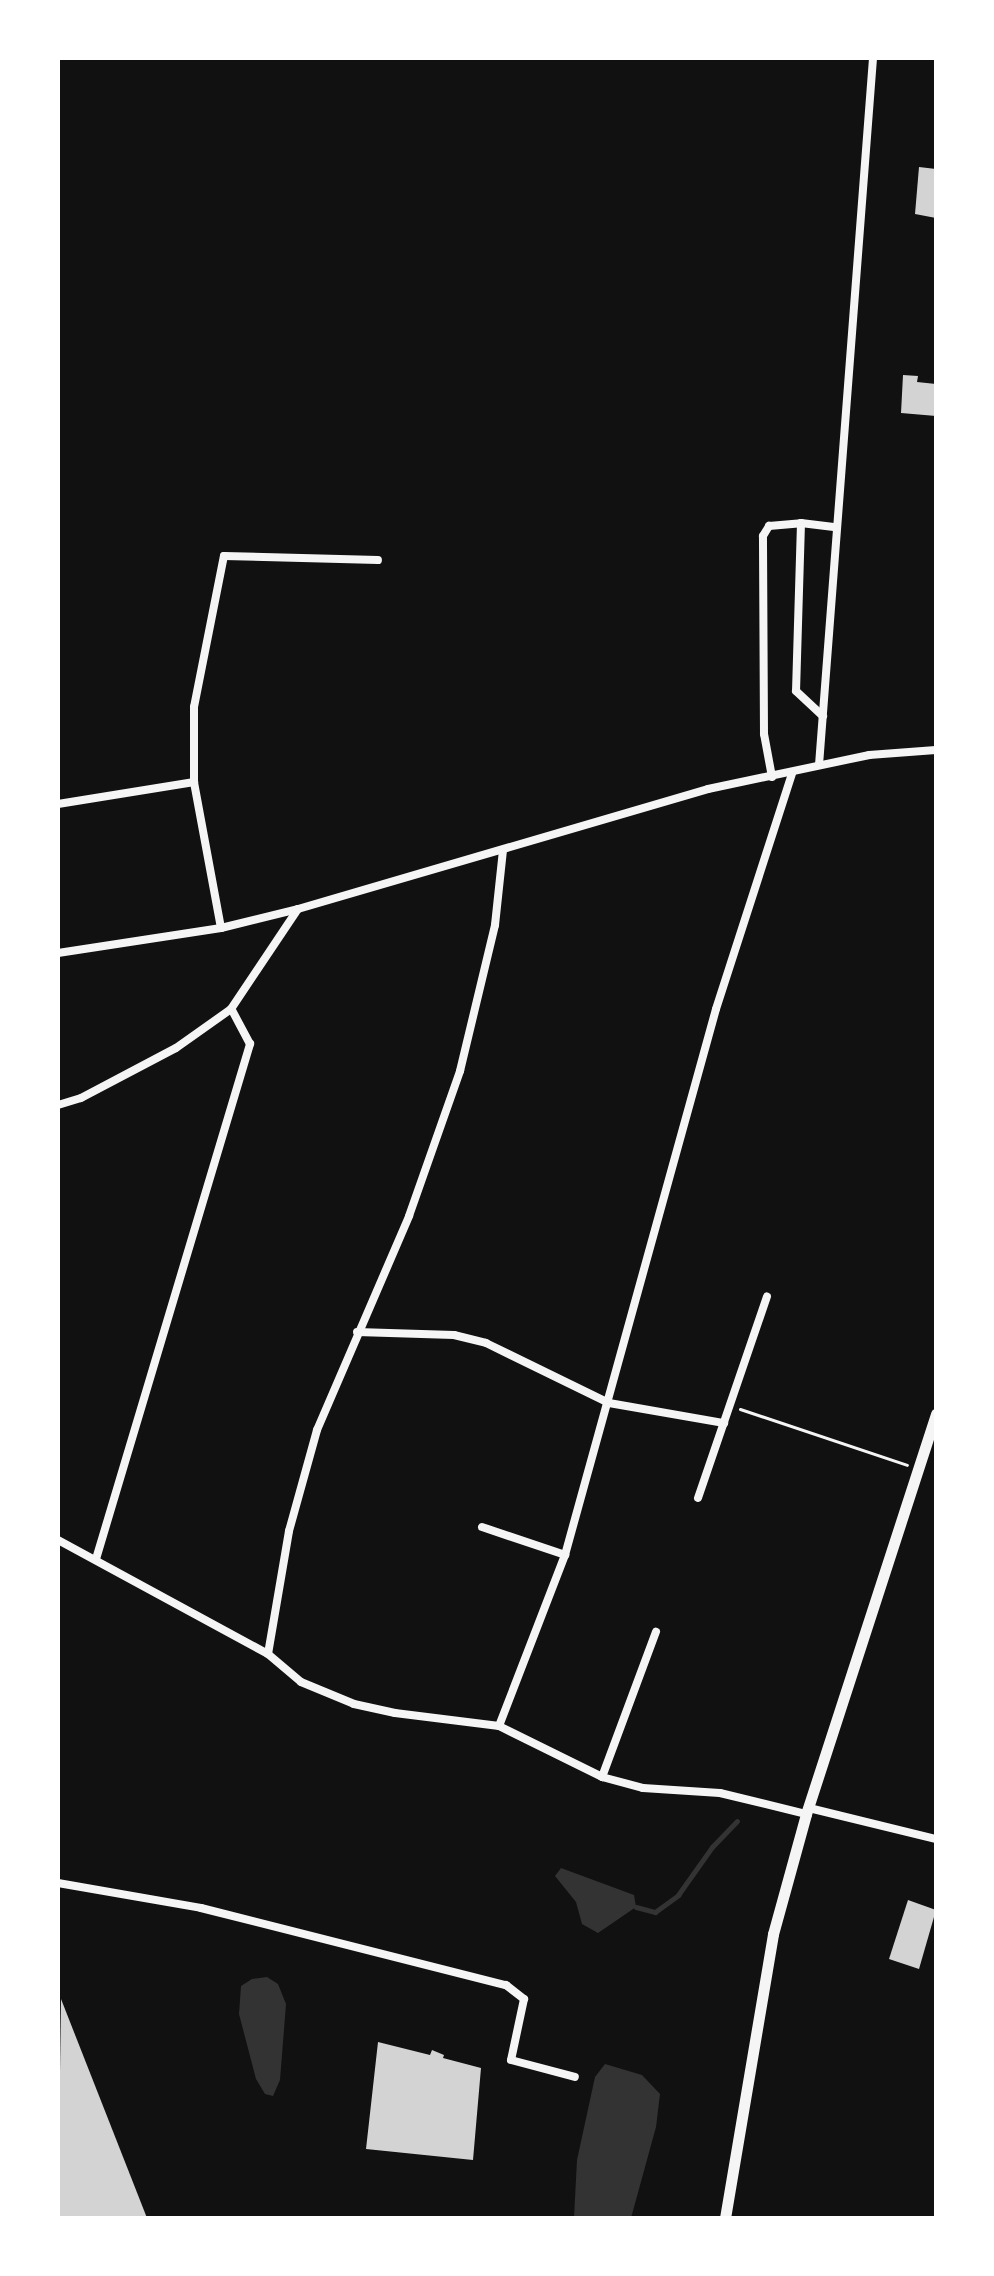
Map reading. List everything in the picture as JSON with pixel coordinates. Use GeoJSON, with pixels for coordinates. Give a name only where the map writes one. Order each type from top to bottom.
{"type":"FeatureCollection","features":[{"type":"Feature","properties":{"kind":"street"},"geometry":{"type":"LineString","coordinates":[[819,765],[873,58]]}},
{"type":"Feature","properties":{"kind":"street"},"geometry":{"type":"LineString","coordinates":[[772,777],[764,734],[763,536],[769,526],[801,523],[836,527]]}},
{"type":"Feature","properties":{"kind":"street"},"geometry":{"type":"LineString","coordinates":[[801,523],[796,691],[823,716]]}},
{"type":"Feature","properties":{"kind":"street"},"geometry":{"type":"LineString","coordinates":[[221,928],[194,782],[194,707],[224,556],[378,560]]}},
{"type":"Feature","properties":{"kind":"street"},"geometry":{"type":"LineString","coordinates":[[58,953],[221,928],[298,909],[708,789],[869,755],[936,750]]}},
{"type":"Feature","properties":{"kind":"street"},"geometry":{"type":"LineString","coordinates":[[499,1726],[565,1555],[716,1009],[792,773]]}},
{"type":"Feature","properties":{"kind":"street"},"geometry":{"type":"LineString","coordinates":[[58,804],[194,782]]}},
{"type":"Feature","properties":{"kind":"street"},"geometry":{"type":"LineString","coordinates":[[268,1654],[289,1531],[317,1430],[409,1216],[460,1071],[495,925],[503,850]]}},
{"type":"Feature","properties":{"kind":"street"},"geometry":{"type":"LineString","coordinates":[[58,1105],[81,1098],[176,1048],[231,1009],[298,909]]}},
{"type":"Feature","properties":{"kind":"street"},"geometry":{"type":"LineString","coordinates":[[96,1559],[250,1044],[231,1009]]}},
{"type":"Feature","properties":{"kind":"street"},"geometry":{"type":"LineString","coordinates":[[698,1498],[767,1296]]}},
{"type":"Feature","properties":{"kind":"street"},"geometry":{"type":"LineString","coordinates":[[357,1332],[454,1335],[486,1343],[609,1403],[724,1423]]}},
{"type":"Feature","properties":{"kind":"street"},"geometry":{"type":"LineString","coordinates":[[725,2218],[773,1934],[808,1811],[936,1416]]}},
{"type":"Feature","properties":{"kind":"street"},"geometry":{"type":"LineString","coordinates":[[482,1527],[565,1555]]}},
{"type":"Feature","properties":{"kind":"street"},"geometry":{"type":"LineString","coordinates":[[58,1540],[268,1654],[301,1682],[354,1704],[395,1713],[499,1726],[602,1777],[643,1788],[720,1793],[936,1839]]}},
{"type":"Feature","properties":{"kind":"street"},"geometry":{"type":"LineString","coordinates":[[602,1777],[656,1632]]}},
{"type":"Feature","properties":{"kind":"street"},"geometry":{"type":"LineString","coordinates":[[58,1883],[201,1908],[506,1985],[524,1999],[511,2060],[575,2077]]}},
{"type":"Feature","properties":{"kind":"path"},"geometry":{"type":"LineString","coordinates":[[730,1406],[918,1468]]}},
{"type":"Feature","properties":{"kind":"shaded area"},"geometry":{"type":"Polygon","coordinates":[[[561,1868],[634,1895],[636,1907],[598,1933],[582,1924],[576,1902],[555,1876],[561,1868]]]}},
{"type":"Feature","properties":{"kind":"shaded area"},"geometry":{"type":"Polygon","coordinates":[[[267,1977],[278,1984],[286,2004],[280,2080],[273,2096],[265,2094],[256,2079],[239,2014],[241,1986],[252,1979],[267,1977]]]}},
{"type":"Feature","properties":{"kind":"shaded area"},"geometry":{"type":"Polygon","coordinates":[[[605,2064],[642,2075],[660,2094],[656,2127],[631,2218],[574,2218],[577,2160],[595,2077],[605,2064]]]}},
{"type":"Feature","properties":{"kind":"building"},"geometry":{"type":"Polygon","coordinates":[[[919,167],[936,169],[936,218],[915,214],[919,167]]]}},
{"type":"Feature","properties":{"kind":"building"},"geometry":{"type":"Polygon","coordinates":[[[903,375],[918,376],[917,382],[936,384],[936,416],[901,413],[903,375]]]}},
{"type":"Feature","properties":{"kind":"building"},"geometry":{"type":"Polygon","coordinates":[[[908,1900],[936,1910],[919,1969],[889,1959],[908,1900]]]}},
{"type":"Feature","properties":{"kind":"building"},"geometry":{"type":"Polygon","coordinates":[[[61,1999],[147,2218],[58,2218],[61,1999]]]}},
{"type":"Feature","properties":{"kind":"building"},"geometry":{"type":"Polygon","coordinates":[[[378,2042],[430,2055],[432,2050],[444,2055],[443,2058],[481,2068],[473,2160],[366,2149],[378,2042]]]}},
{"type":"Feature","properties":{"kind":"waterway"},"geometry":{"type":"LineString","coordinates":[[636,1907],[655,1912],[678,1895],[712,1847],[737,1821]]}}]}
